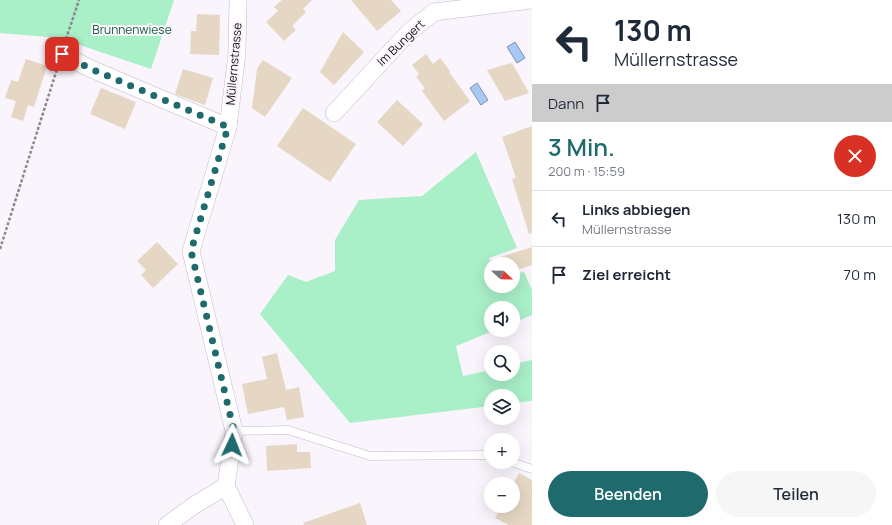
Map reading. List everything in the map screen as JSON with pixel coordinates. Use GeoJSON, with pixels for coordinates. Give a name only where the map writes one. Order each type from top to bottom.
{"type":"FeatureCollection","features":[{"type":"Feature","properties":{"kind":"street","name":"Müllernstrasse"},"geometry":{"type":"LineString","coordinates":[[226,486],[234,431],[191,251],[228,127],[237,53],[238,0]]}},
{"type":"Feature","properties":{"kind":"street","name":"Im Bungert"},"geometry":{"type":"LineString","coordinates":[[334,113],[409,32],[434,12],[532,0]]}},
{"type":"Feature","properties":{"kind":"street"},"geometry":{"type":"LineString","coordinates":[[62,54],[96,71],[228,127]]}},
{"type":"Feature","properties":{"kind":"street"},"geometry":{"type":"LineString","coordinates":[[167,525],[193,506],[226,486],[245,525]]}},
{"type":"Feature","properties":{"kind":"lane"},"geometry":{"type":"LineString","coordinates":[[234,431],[288,430],[370,456],[484,455]]}},
{"type":"Feature","properties":{"kind":"lane"},"geometry":{"type":"LineString","coordinates":[[520,465],[532,469]]}},
{"type":"Feature","properties":{"kind":"path"},"geometry":{"type":"LineString","coordinates":[[0,249],[79,0]]}},
{"type":"Feature","properties":{"kind":"green space","name":"Brunnenwiese"},"geometry":{"type":"Polygon","coordinates":[[[0,0],[174,0],[151,69],[59,38],[0,33],[0,0]]]}},
{"type":"Feature","properties":{"kind":"green space"},"geometry":{"type":"Polygon","coordinates":[[[476,152],[517,248],[492,257],[484,257],[484,293],[520,293],[520,273],[524,272],[532,290],[532,315],[520,320],[520,301],[484,301],[484,335],[456,346],[463,376],[484,372],[484,381],[520,381],[520,363],[532,360],[532,401],[520,402],[520,389],[484,389],[484,407],[350,423],[260,314],[288,275],[306,282],[335,271],[335,240],[359,200],[422,196],[476,152]]]}},
{"type":"Feature","properties":{"kind":"water"},"geometry":{"type":"Polygon","coordinates":[[[515,42],[525,58],[517,63],[507,47],[515,42]]]}},
{"type":"Feature","properties":{"kind":"water"},"geometry":{"type":"Polygon","coordinates":[[[477,83],[488,100],[481,105],[470,88],[477,83]]]}},
{"type":"Feature","properties":{"kind":"building"},"geometry":{"type":"Polygon","coordinates":[[[282,0],[312,0],[303,9],[306,12],[292,26],[296,30],[284,41],[266,22],[278,11],[274,7],[282,0]]]}},
{"type":"Feature","properties":{"kind":"building"},"geometry":{"type":"Polygon","coordinates":[[[351,0],[391,0],[401,11],[377,31],[351,0]]]}},
{"type":"Feature","properties":{"kind":"building"},"geometry":{"type":"Polygon","coordinates":[[[197,14],[220,15],[219,55],[190,54],[191,31],[196,31],[197,14]]]}},
{"type":"Feature","properties":{"kind":"building"},"geometry":{"type":"Polygon","coordinates":[[[343,32],[364,52],[334,85],[320,72],[343,32]]]}},
{"type":"Feature","properties":{"kind":"building"},"geometry":{"type":"Polygon","coordinates":[[[426,54],[433,64],[440,58],[470,101],[444,121],[422,91],[425,88],[416,77],[419,74],[412,65],[426,54]]]}},
{"type":"Feature","properties":{"kind":"building"},"geometry":{"type":"Polygon","coordinates":[[[26,59],[47,66],[34,107],[28,105],[23,121],[11,117],[16,101],[5,98],[11,80],[18,82],[26,59]]]}},
{"type":"Feature","properties":{"kind":"building"},"geometry":{"type":"Polygon","coordinates":[[[263,60],[292,78],[265,117],[252,108],[257,69],[263,60]]]}},
{"type":"Feature","properties":{"kind":"building"},"geometry":{"type":"Polygon","coordinates":[[[512,63],[529,93],[505,101],[487,70],[512,63]]]}},
{"type":"Feature","properties":{"kind":"building"},"geometry":{"type":"Polygon","coordinates":[[[183,69],[213,78],[205,105],[175,94],[183,69]]]}},
{"type":"Feature","properties":{"kind":"building"},"geometry":{"type":"Polygon","coordinates":[[[101,88],[136,102],[125,129],[90,114],[101,88]]]}},
{"type":"Feature","properties":{"kind":"building"},"geometry":{"type":"Polygon","coordinates":[[[397,100],[423,124],[403,146],[377,122],[397,100]]]}},
{"type":"Feature","properties":{"kind":"building"},"geometry":{"type":"Polygon","coordinates":[[[303,108],[356,144],[330,182],[277,146],[303,108]]]}},
{"type":"Feature","properties":{"kind":"building"},"geometry":{"type":"Polygon","coordinates":[[[532,126],[532,233],[529,234],[512,179],[516,178],[502,137],[532,126]]]}},
{"type":"Feature","properties":{"kind":"building"},"geometry":{"type":"Polygon","coordinates":[[[157,242],[178,264],[153,288],[141,275],[146,270],[137,261],[157,242]]]}},
{"type":"Feature","properties":{"kind":"building"},"geometry":{"type":"Polygon","coordinates":[[[532,247],[532,265],[520,269],[520,257],[501,257],[532,247]]]}},
{"type":"Feature","properties":{"kind":"building"},"geometry":{"type":"Polygon","coordinates":[[[277,353],[286,390],[299,387],[304,417],[287,420],[284,407],[248,414],[242,384],[267,379],[262,357],[277,353]]]}},
{"type":"Feature","properties":{"kind":"building"},"geometry":{"type":"Polygon","coordinates":[[[297,444],[297,452],[310,452],[311,468],[267,471],[266,446],[297,444]]]}},
{"type":"Feature","properties":{"kind":"building"},"geometry":{"type":"Polygon","coordinates":[[[519,473],[532,480],[532,525],[509,525],[495,518],[498,513],[520,513],[520,477],[517,477],[519,473]]]}},
{"type":"Feature","properties":{"kind":"building"},"geometry":{"type":"Polygon","coordinates":[[[360,503],[367,525],[304,525],[303,523],[360,503]]]}},
{"type":"Feature","properties":{"kind":"route"},"geometry":{"type":"LineString","coordinates":[[62,54],[89,68],[228,127],[191,251],[234,431],[232,445]]}}]}
